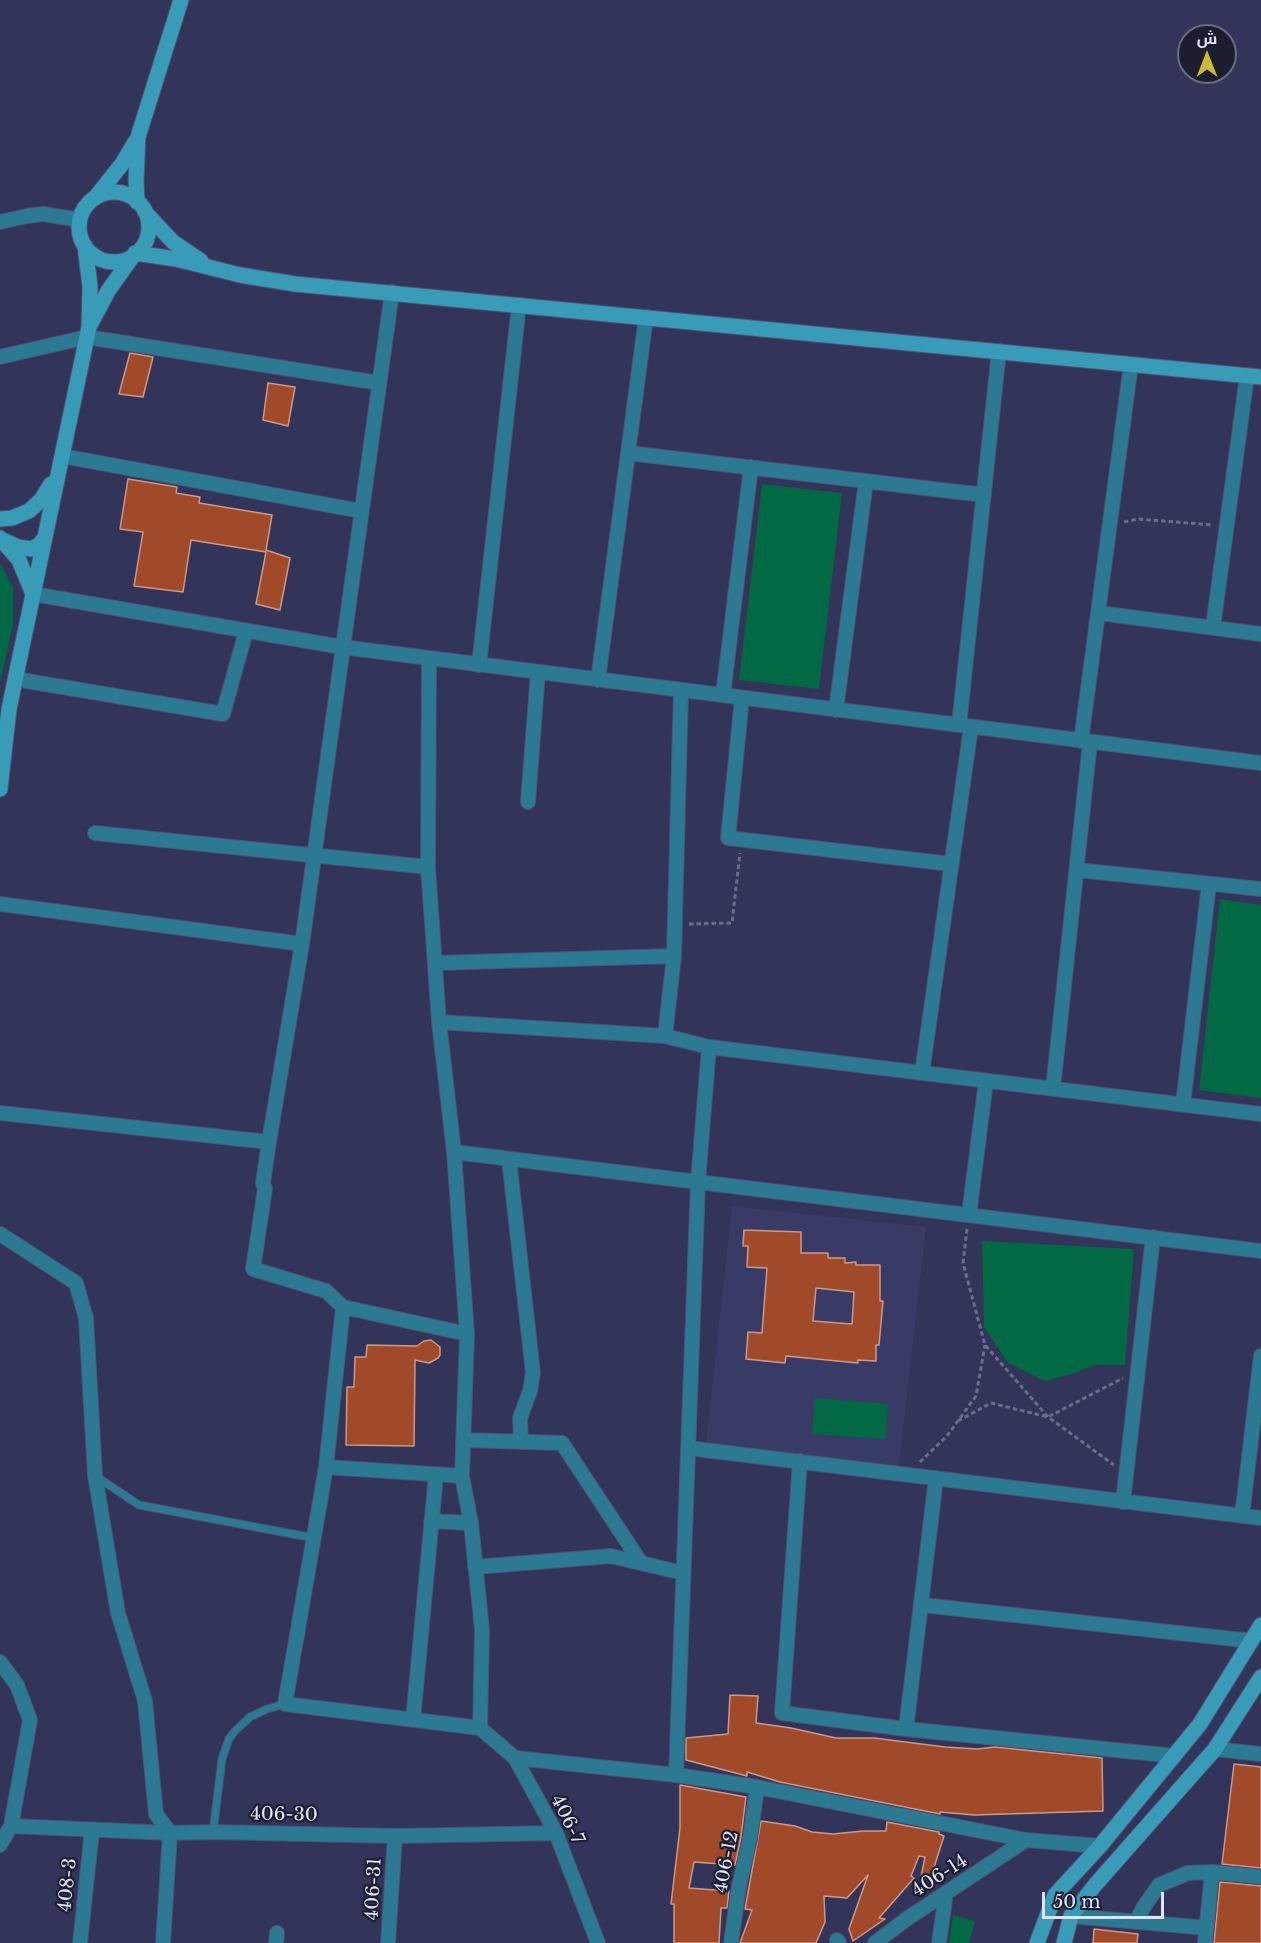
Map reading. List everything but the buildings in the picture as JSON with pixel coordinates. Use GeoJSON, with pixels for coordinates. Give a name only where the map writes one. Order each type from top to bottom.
{"type":"FeatureCollection","features":[{"type":"Feature","properties":{"kind":"main road"},"geometry":{"type":"LineString","coordinates":[[88,332],[108,291],[143,244],[147,234],[148,222],[141,206],[136,174],[138,137],[181,0]]}},
{"type":"Feature","properties":{"kind":"main road"},"geometry":{"type":"LineString","coordinates":[[0,789],[4,708],[15,679],[88,332],[90,286],[85,246],[80,236],[80,220],[87,205],[122,164],[138,137]]}},
{"type":"Feature","properties":{"kind":"main road"},"geometry":{"type":"LineString","coordinates":[[95,198],[105,193],[116,192],[128,195],[180,248],[217,270]]}},
{"type":"Feature","properties":{"kind":"main road"},"geometry":{"type":"LineString","coordinates":[[85,246],[98,257],[108,261],[120,261],[135,254],[176,259],[217,270],[295,284],[1254,377]]}},
{"type":"Feature","properties":{"kind":"main road"},"geometry":{"type":"LineString","coordinates":[[6,518],[29,511],[36,506],[47,491],[61,461]]}},
{"type":"Feature","properties":{"kind":"main road"},"geometry":{"type":"LineString","coordinates":[[0,538],[18,547],[31,549],[39,545],[45,535],[41,521],[35,517],[6,518]]}},
{"type":"Feature","properties":{"kind":"main road"},"geometry":{"type":"LineString","coordinates":[[0,538],[19,560],[33,594]]}},
{"type":"Feature","properties":{"kind":"main road"},"geometry":{"type":"LineString","coordinates":[[1037,1943],[1055,1895],[1100,1846],[1200,1724],[1261,1626]]}},
{"type":"Feature","properties":{"kind":"main road"},"geometry":{"type":"LineString","coordinates":[[1064,1943],[1071,1916],[1095,1885],[1215,1749],[1261,1677]]}},
{"type":"Feature","properties":{"kind":"street"},"geometry":{"type":"LineString","coordinates":[[0,222],[43,214],[80,220]]}},
{"type":"Feature","properties":{"kind":"street"},"geometry":{"type":"LineString","coordinates":[[392,292],[302,944],[268,1142],[263,1183],[265,1189],[253,1269],[326,1291],[343,1307],[467,1334]]}},
{"type":"Feature","properties":{"kind":"street"},"geometry":{"type":"LineString","coordinates":[[479,664],[519,305]]}},
{"type":"Feature","properties":{"kind":"street"},"geometry":{"type":"LineString","coordinates":[[598,680],[646,317]]}},
{"type":"Feature","properties":{"kind":"street"},"geometry":{"type":"LineString","coordinates":[[0,357],[88,332],[379,382]]}},
{"type":"Feature","properties":{"kind":"street"},"geometry":{"type":"LineString","coordinates":[[922,1073],[951,864],[999,351]]}},
{"type":"Feature","properties":{"kind":"street"},"geometry":{"type":"LineString","coordinates":[[1053,1089],[1077,870],[1085,741],[1131,364]]}},
{"type":"Feature","properties":{"kind":"street"},"geometry":{"type":"LineString","coordinates":[[1213,627],[1227,525],[1254,377]]}},
{"type":"Feature","properties":{"kind":"street"},"geometry":{"type":"LineString","coordinates":[[628,453],[984,495]]}},
{"type":"Feature","properties":{"kind":"street"},"geometry":{"type":"LineString","coordinates":[[61,461],[361,511]]}},
{"type":"Feature","properties":{"kind":"street"},"geometry":{"type":"LineString","coordinates":[[723,696],[751,467]]}},
{"type":"Feature","properties":{"kind":"street"},"geometry":{"type":"LineString","coordinates":[[836,710],[866,481]]}},
{"type":"Feature","properties":{"kind":"street"},"geometry":{"type":"LineString","coordinates":[[33,594],[342,648],[1261,763]]}},
{"type":"Feature","properties":{"kind":"street"},"geometry":{"type":"LineString","coordinates":[[1099,613],[1261,634]]}},
{"type":"Feature","properties":{"kind":"street"},"geometry":{"type":"LineString","coordinates":[[15,679],[224,714],[246,631]]}},
{"type":"Feature","properties":{"kind":"street"},"geometry":{"type":"LineString","coordinates":[[343,1307],[326,1467],[285,1704],[480,1728],[482,1630],[471,1523],[462,1476],[467,1334],[454,1152],[439,1022],[428,867],[429,658]]}},
{"type":"Feature","properties":{"kind":"street"},"geometry":{"type":"LineString","coordinates":[[528,802],[538,672]]}},
{"type":"Feature","properties":{"kind":"street"},"geometry":{"type":"LineString","coordinates":[[665,1036],[674,956],[681,690]]}},
{"type":"Feature","properties":{"kind":"street"},"geometry":{"type":"LineString","coordinates":[[742,698],[728,838],[951,864]]}},
{"type":"Feature","properties":{"kind":"street"},"geometry":{"type":"LineString","coordinates":[[95,833],[428,867]]}},
{"type":"Feature","properties":{"kind":"street"},"geometry":{"type":"LineString","coordinates":[[1077,870],[1261,889]]}},
{"type":"Feature","properties":{"kind":"street"},"geometry":{"type":"LineString","coordinates":[[1183,1104],[1209,884]]}},
{"type":"Feature","properties":{"kind":"street"},"geometry":{"type":"LineString","coordinates":[[0,904],[302,944]]}},
{"type":"Feature","properties":{"kind":"street"},"geometry":{"type":"LineString","coordinates":[[435,963],[674,956]]}},
{"type":"Feature","properties":{"kind":"street"},"geometry":{"type":"LineString","coordinates":[[439,1022],[665,1036],[709,1047],[1261,1114]]}},
{"type":"Feature","properties":{"kind":"street"},"geometry":{"type":"LineString","coordinates":[[676,1775],[698,1182],[709,1047]]}},
{"type":"Feature","properties":{"kind":"street"},"geometry":{"type":"LineString","coordinates":[[969,1215],[986,1081]]}},
{"type":"Feature","properties":{"kind":"street"},"geometry":{"type":"LineString","coordinates":[[0,1113],[268,1142]]}},
{"type":"Feature","properties":{"kind":"street"},"geometry":{"type":"LineString","coordinates":[[454,1152],[1261,1251]]}},
{"type":"Feature","properties":{"kind":"street"},"geometry":{"type":"LineString","coordinates":[[509,1159],[533,1373],[530,1391],[520,1418],[521,1442]]}},
{"type":"Feature","properties":{"kind":"street"},"geometry":{"type":"LineString","coordinates":[[0,1234],[76,1283],[86,1318],[95,1475],[118,1613],[145,1701],[156,1814],[170,1833],[164,1943]]}},
{"type":"Feature","properties":{"kind":"street"},"geometry":{"type":"LineString","coordinates":[[1123,1502],[1153,1237]]}},
{"type":"Feature","properties":{"kind":"street"},"geometry":{"type":"LineString","coordinates":[[1242,1516],[1261,1356]]}},
{"type":"Feature","properties":{"kind":"street"},"geometry":{"type":"LineString","coordinates":[[463,1440],[562,1443],[641,1563]]}},
{"type":"Feature","properties":{"kind":"street"},"geometry":{"type":"LineString","coordinates":[[688,1448],[1261,1518]]}},
{"type":"Feature","properties":{"kind":"street"},"geometry":{"type":"LineString","coordinates":[[800,1461],[782,1713],[906,1729],[1175,1756]]}},
{"type":"Feature","properties":{"kind":"street"},"geometry":{"type":"LineString","coordinates":[[326,1467],[462,1476]]}},
{"type":"Feature","properties":{"kind":"street"},"geometry":{"type":"LineString","coordinates":[[413,1720],[436,1475]]}},
{"type":"Feature","properties":{"kind":"street"},"geometry":{"type":"LineString","coordinates":[[906,1729],[936,1478]]}},
{"type":"Feature","properties":{"kind":"street"},"geometry":{"type":"LineString","coordinates":[[432,1521],[471,1523]]}},
{"type":"Feature","properties":{"kind":"street"},"geometry":{"type":"LineString","coordinates":[[475,1567],[611,1556],[683,1573]]}},
{"type":"Feature","properties":{"kind":"street"},"geometry":{"type":"LineString","coordinates":[[922,1605],[1252,1641]]}},
{"type":"Feature","properties":{"kind":"street"},"geometry":{"type":"LineString","coordinates":[[0,1662],[17,1684],[30,1720],[11,1826],[0,1845]]}},
{"type":"Feature","properties":{"kind":"street","name":"406-7"},"geometry":{"type":"LineString","coordinates":[[480,1728],[515,1758],[556,1833],[598,1943]]}},
{"type":"Feature","properties":{"kind":"street"},"geometry":{"type":"LineString","coordinates":[[1215,1749],[1261,1754]]}},
{"type":"Feature","properties":{"kind":"street"},"geometry":{"type":"LineString","coordinates":[[515,1758],[676,1775],[757,1787],[1026,1840],[1100,1846]]}},
{"type":"Feature","properties":{"kind":"street","name":"406-12"},"geometry":{"type":"LineString","coordinates":[[730,1943],[750,1839],[757,1787]]}},
{"type":"Feature","properties":{"kind":"street","name":"406-30"},"geometry":{"type":"LineString","coordinates":[[11,1826],[170,1833],[395,1836],[556,1833]]}},
{"type":"Feature","properties":{"kind":"street","name":"408-3"},"geometry":{"type":"LineString","coordinates":[[80,1943],[92,1830]]}},
{"type":"Feature","properties":{"kind":"street","name":"406-31"},"geometry":{"type":"LineString","coordinates":[[388,1943],[395,1836]]}},
{"type":"Feature","properties":{"kind":"street","name":"406-14"},"geometry":{"type":"LineString","coordinates":[[875,1943],[908,1918],[1026,1840]]}},
{"type":"Feature","properties":{"kind":"street"},"geometry":{"type":"LineString","coordinates":[[1136,1922],[1159,1885],[1188,1872],[1261,1877]]}},
{"type":"Feature","properties":{"kind":"street"},"geometry":{"type":"LineString","coordinates":[[1205,1943],[1212,1872]]}},
{"type":"Feature","properties":{"kind":"street"},"geometry":{"type":"LineString","coordinates":[[939,1943],[946,1893]]}},
{"type":"Feature","properties":{"kind":"street"},"geometry":{"type":"LineString","coordinates":[[1071,1916],[1207,1928]]}},
{"type":"Feature","properties":{"kind":"lane"},"geometry":{"type":"LineString","coordinates":[[95,1475],[139,1505],[314,1538]]}},
{"type":"Feature","properties":{"kind":"lane"},"geometry":{"type":"LineString","coordinates":[[213,1832],[222,1760],[229,1739],[250,1717],[285,1704]]}},
{"type":"Feature","properties":{"kind":"path"},"geometry":{"type":"LineString","coordinates":[[1110,524],[1138,519],[1227,525]]}},
{"type":"Feature","properties":{"kind":"path"},"geometry":{"type":"LineString","coordinates":[[674,925],[732,923],[741,840]]}},
{"type":"Feature","properties":{"kind":"path"},"geometry":{"type":"LineString","coordinates":[[907,1475],[946,1436],[976,1396],[985,1345],[963,1263],[969,1215]]}},
{"type":"Feature","properties":{"kind":"path"},"geometry":{"type":"LineString","coordinates":[[985,1345],[1048,1417],[1126,1474]]}},
{"type":"Feature","properties":{"kind":"path"},"geometry":{"type":"LineString","coordinates":[[958,1421],[991,1403],[1048,1417],[1120,1381],[1139,1359]]}},
{"type":"Feature","properties":{"kind":"shaded area"},"geometry":{"type":"Polygon","coordinates":[[[732,1206],[926,1227],[899,1466],[706,1443],[732,1206]]]}},
{"type":"Feature","properties":{"kind":"green space"},"geometry":{"type":"Polygon","coordinates":[[[762,484],[842,493],[819,689],[739,680],[762,484]]]}},
{"type":"Feature","properties":{"kind":"green space"},"geometry":{"type":"Polygon","coordinates":[[[0,563],[13,588],[13,624],[0,683],[0,563]]]}},
{"type":"Feature","properties":{"kind":"green space"},"geometry":{"type":"Polygon","coordinates":[[[1220,899],[1261,905],[1261,1098],[1199,1090],[1220,899]]]}},
{"type":"Feature","properties":{"kind":"green space"},"geometry":{"type":"Polygon","coordinates":[[[982,1241],[1134,1249],[1125,1365],[1095,1365],[1045,1381],[1008,1363],[984,1327],[982,1241]]]}},
{"type":"Feature","properties":{"kind":"green space"},"geometry":{"type":"Polygon","coordinates":[[[815,1398],[888,1404],[886,1439],[812,1434],[815,1398]]]}},
{"type":"Feature","properties":{"kind":"green space"},"geometry":{"type":"Polygon","coordinates":[[[953,1915],[975,1921],[969,1943],[949,1943],[953,1915]]]}}]}
